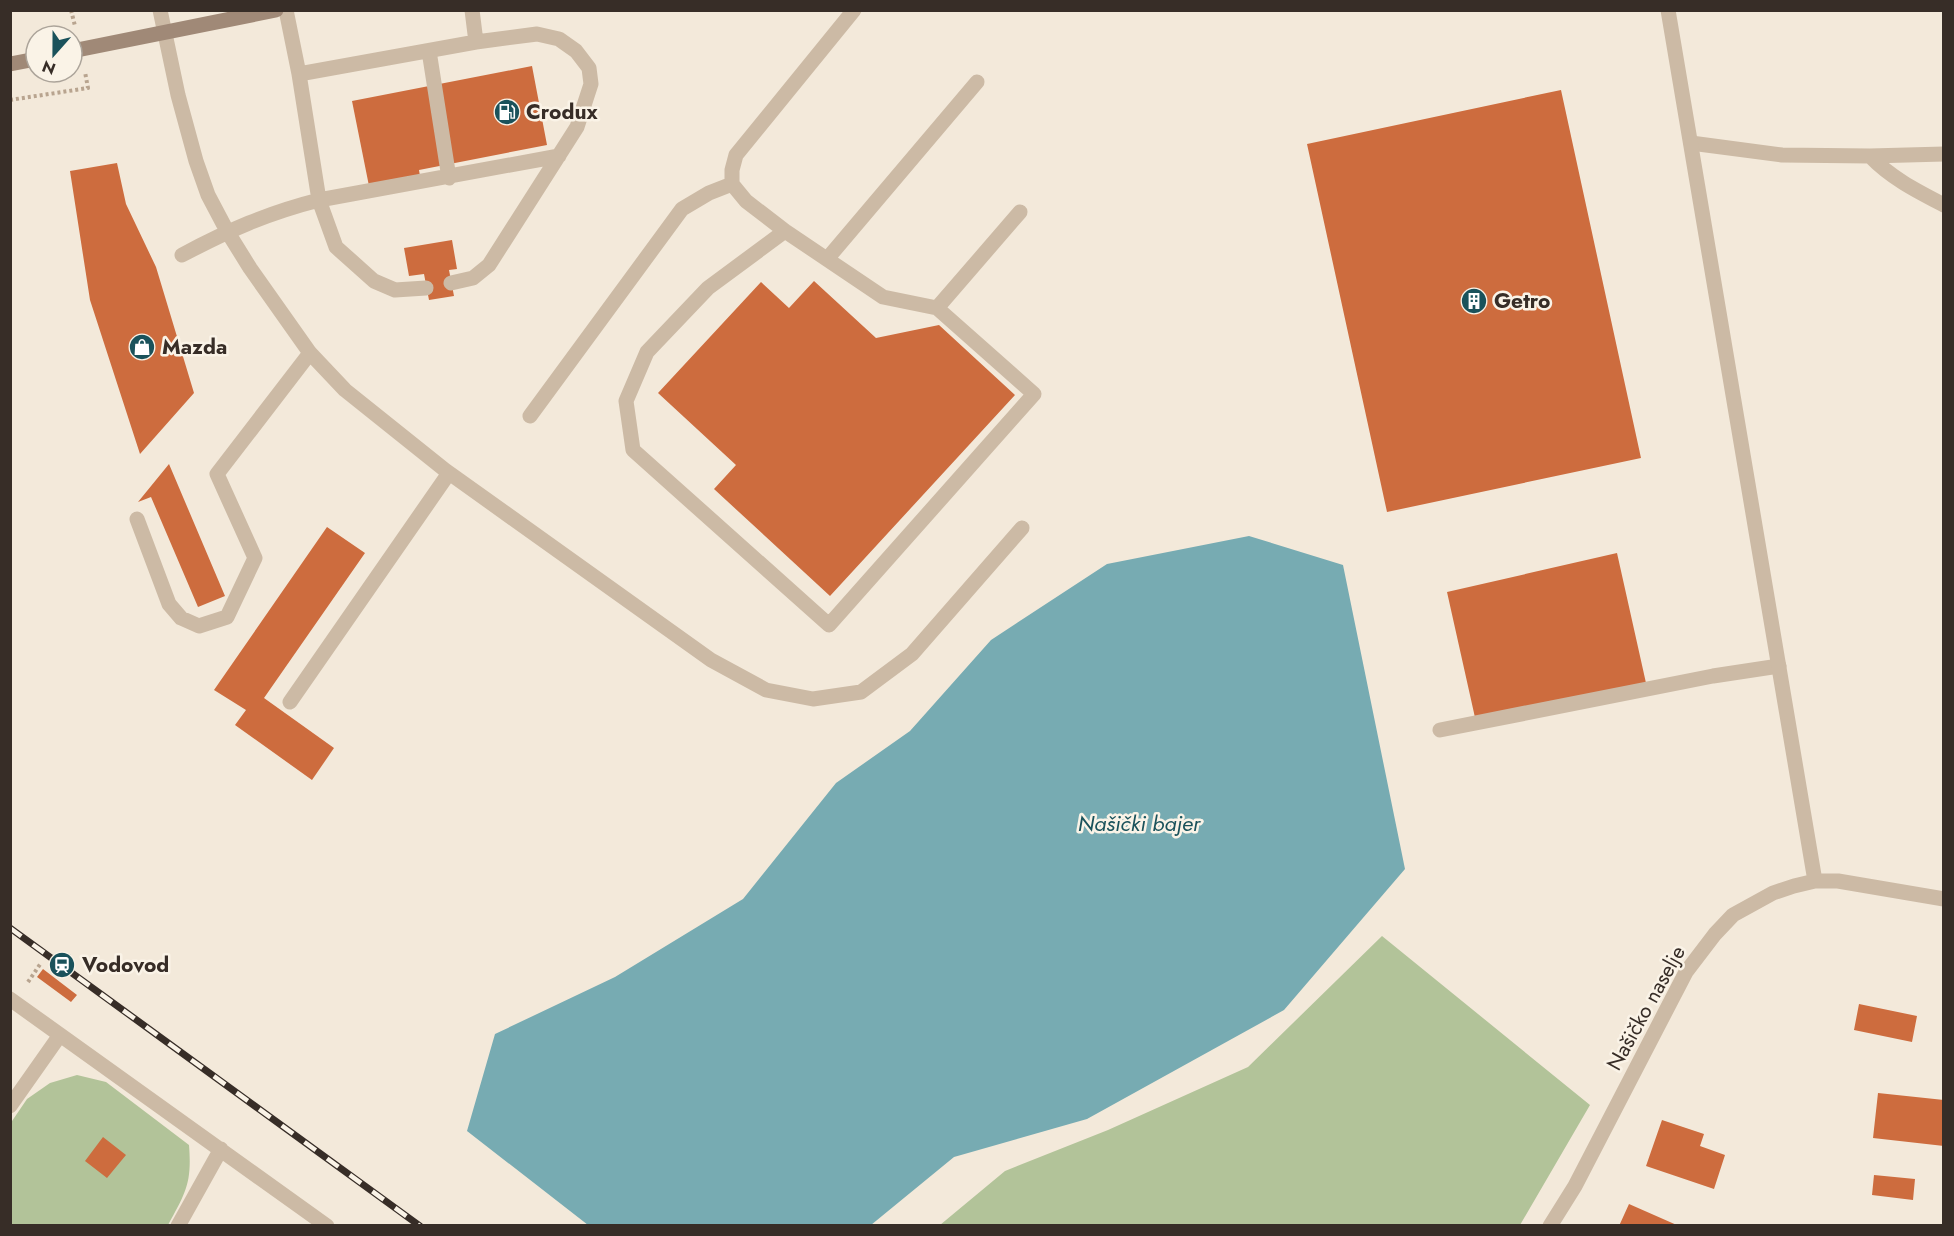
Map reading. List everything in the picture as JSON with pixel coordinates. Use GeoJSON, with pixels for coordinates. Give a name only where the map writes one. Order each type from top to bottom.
{"type":"FeatureCollection","features":[{"type":"Feature","properties":{"kind":"main road"},"geometry":{"type":"LineString","coordinates":[[84,49],[276,10]]}},
{"type":"Feature","properties":{"kind":"street"},"geometry":{"type":"LineString","coordinates":[[160,10],[178,95],[208,195],[227,231],[310,353],[345,390],[449,473],[711,660],[766,690],[813,699],[861,692],[912,654],[1022,528]]}},
{"type":"Feature","properties":{"kind":"street"},"geometry":{"type":"LineString","coordinates":[[286,10],[299,74],[319,200],[336,247],[374,281],[395,290],[426,288]]}},
{"type":"Feature","properties":{"kind":"street"},"geometry":{"type":"LineString","coordinates":[[472,10],[476,42]]}},
{"type":"Feature","properties":{"kind":"street"},"geometry":{"type":"LineString","coordinates":[[785,231],[708,288],[647,351],[626,401],[633,450],[829,625],[1034,394],[937,308],[883,297],[785,231],[746,201],[732,184],[736,155],[854,10]]}},
{"type":"Feature","properties":{"kind":"street"},"geometry":{"type":"LineString","coordinates":[[1668,10],[1815,882]]}},
{"type":"Feature","properties":{"kind":"street"},"geometry":{"type":"LineString","coordinates":[[299,74],[476,42],[537,34],[559,39],[576,51],[589,68],[591,84],[578,127],[489,266],[473,278],[451,283]]}},
{"type":"Feature","properties":{"kind":"street"},"geometry":{"type":"LineString","coordinates":[[429,51],[449,178]]}},
{"type":"Feature","properties":{"kind":"street"},"geometry":{"type":"LineString","coordinates":[[827,259],[977,82]]}},
{"type":"Feature","properties":{"kind":"street"},"geometry":{"type":"LineString","coordinates":[[1691,143],[1782,155],[1870,156],[1944,153]]}},
{"type":"Feature","properties":{"kind":"street"},"geometry":{"type":"LineString","coordinates":[[182,255],[227,231],[268,214],[319,200],[449,178],[559,156]]}},
{"type":"Feature","properties":{"kind":"street"},"geometry":{"type":"LineString","coordinates":[[1870,156],[1884,170],[1904,184],[1944,206]]}},
{"type":"Feature","properties":{"kind":"street"},"geometry":{"type":"LineString","coordinates":[[530,416],[682,209],[709,193],[732,184]]}},
{"type":"Feature","properties":{"kind":"street"},"geometry":{"type":"LineString","coordinates":[[937,308],[1020,212]]}},
{"type":"Feature","properties":{"kind":"street"},"geometry":{"type":"LineString","coordinates":[[137,519],[169,604],[181,618],[199,626],[227,617],[255,558],[217,474],[310,353]]}},
{"type":"Feature","properties":{"kind":"street"},"geometry":{"type":"LineString","coordinates":[[290,702],[449,473]]}},
{"type":"Feature","properties":{"kind":"street"},"geometry":{"type":"LineString","coordinates":[[1440,730],[1713,676],[1779,666]]}},
{"type":"Feature","properties":{"kind":"street","name":"Našičko naselje"},"geometry":{"type":"LineString","coordinates":[[1550,1226],[1575,1186],[1686,972],[1714,934],[1733,915],[1756,902],[1794,886],[1815,882],[1838,881],[1944,899]]}},
{"type":"Feature","properties":{"kind":"street"},"geometry":{"type":"LineString","coordinates":[[10,999],[327,1226]]}},
{"type":"Feature","properties":{"kind":"street"},"geometry":{"type":"LineString","coordinates":[[10,1107],[60,1035]]}},
{"type":"Feature","properties":{"kind":"street"},"geometry":{"type":"LineString","coordinates":[[178,1226],[220,1149]]}},
{"type":"Feature","properties":{"kind":"green space"},"geometry":{"type":"Polygon","coordinates":[[[1382,936],[1590,1105],[1520,1225],[940,1225],[1005,1171],[1108,1130],[1248,1067],[1382,936]]]}},
{"type":"Feature","properties":{"kind":"green space"},"geometry":{"type":"Polygon","coordinates":[[[77,1075],[106,1082],[189,1145],[190,1169],[186,1187],[168,1225],[11,1225],[10,1124],[27,1099],[50,1083],[77,1075]]]}},
{"type":"Feature","properties":{"kind":"water","name":"Našički bajer"},"geometry":{"type":"Polygon","coordinates":[[[1249,536],[1343,565],[1405,869],[1284,1010],[1087,1119],[954,1157],[871,1225],[588,1225],[467,1131],[495,1034],[615,977],[743,899],[836,783],[910,731],[991,640],[1107,564],[1249,536]]]}},
{"type":"Feature","properties":{"kind":"building"},"geometry":{"type":"Polygon","coordinates":[[[532,66],[547,145],[419,170],[420,176],[369,186],[352,101],[532,66]]]}},
{"type":"Feature","properties":{"kind":"building","name":"Getro"},"geometry":{"type":"Polygon","coordinates":[[[1561,90],[1641,458],[1387,512],[1307,144],[1561,90]]]}},
{"type":"Feature","properties":{"kind":"building","name":"Mazda"},"geometry":{"type":"Polygon","coordinates":[[[117,163],[126,204],[156,267],[194,393],[140,454],[90,300],[70,171],[117,163]]]}},
{"type":"Feature","properties":{"kind":"building"},"geometry":{"type":"Polygon","coordinates":[[[452,240],[457,269],[449,270],[454,296],[429,300],[424,274],[409,276],[404,248],[452,240]]]}},
{"type":"Feature","properties":{"kind":"building"},"geometry":{"type":"Polygon","coordinates":[[[814,281],[876,338],[939,325],[1015,395],[830,596],[714,489],[736,465],[658,393],[761,282],[789,308],[814,281]]]}},
{"type":"Feature","properties":{"kind":"building"},"geometry":{"type":"Polygon","coordinates":[[[169,464],[225,596],[198,607],[151,497],[138,502],[169,464]]]}},
{"type":"Feature","properties":{"kind":"building"},"geometry":{"type":"Polygon","coordinates":[[[327,527],[365,553],[264,698],[334,748],[312,780],[235,725],[246,710],[214,690],[327,527]]]}},
{"type":"Feature","properties":{"kind":"building"},"geometry":{"type":"Polygon","coordinates":[[[1617,553],[1646,683],[1476,722],[1447,592],[1617,553]]]}},
{"type":"Feature","properties":{"kind":"building"},"geometry":{"type":"Polygon","coordinates":[[[43,969],[77,995],[71,1002],[37,977],[43,969]]]}},
{"type":"Feature","properties":{"kind":"building"},"geometry":{"type":"Polygon","coordinates":[[[1859,1004],[1917,1016],[1912,1042],[1854,1030],[1859,1004]]]}},
{"type":"Feature","properties":{"kind":"building"},"geometry":{"type":"Polygon","coordinates":[[[1878,1093],[1944,1100],[1944,1146],[1873,1138],[1878,1093]]]}},
{"type":"Feature","properties":{"kind":"building"},"geometry":{"type":"Polygon","coordinates":[[[1662,1120],[1704,1134],[1700,1146],[1725,1155],[1714,1189],[1646,1166],[1662,1120]]]}},
{"type":"Feature","properties":{"kind":"building"},"geometry":{"type":"Polygon","coordinates":[[[103,1137],[126,1155],[107,1178],[85,1161],[103,1137]]]}},
{"type":"Feature","properties":{"kind":"building"},"geometry":{"type":"Polygon","coordinates":[[[1874,1175],[1915,1179],[1913,1200],[1872,1195],[1874,1175]]]}},
{"type":"Feature","properties":{"kind":"building"},"geometry":{"type":"Polygon","coordinates":[[[1629,1204],[1679,1226],[1619,1226],[1629,1204]]]}},
{"type":"Feature","properties":{"kind":"railway"},"geometry":{"type":"LineString","coordinates":[[10,928],[420,1226]]}},
{"type":"Feature","properties":{"kind":"place","name":"Crodux"},"geometry":{"type":"Point","coordinates":[507,112]}},
{"type":"Feature","properties":{"kind":"place","name":"Getro"},"geometry":{"type":"Point","coordinates":[1474,301]}},
{"type":"Feature","properties":{"kind":"place","name":"Mazda"},"geometry":{"type":"Point","coordinates":[142,347]}},
{"type":"Feature","properties":{"kind":"place","name":"Vodovod"},"geometry":{"type":"Point","coordinates":[62,965]}}]}
